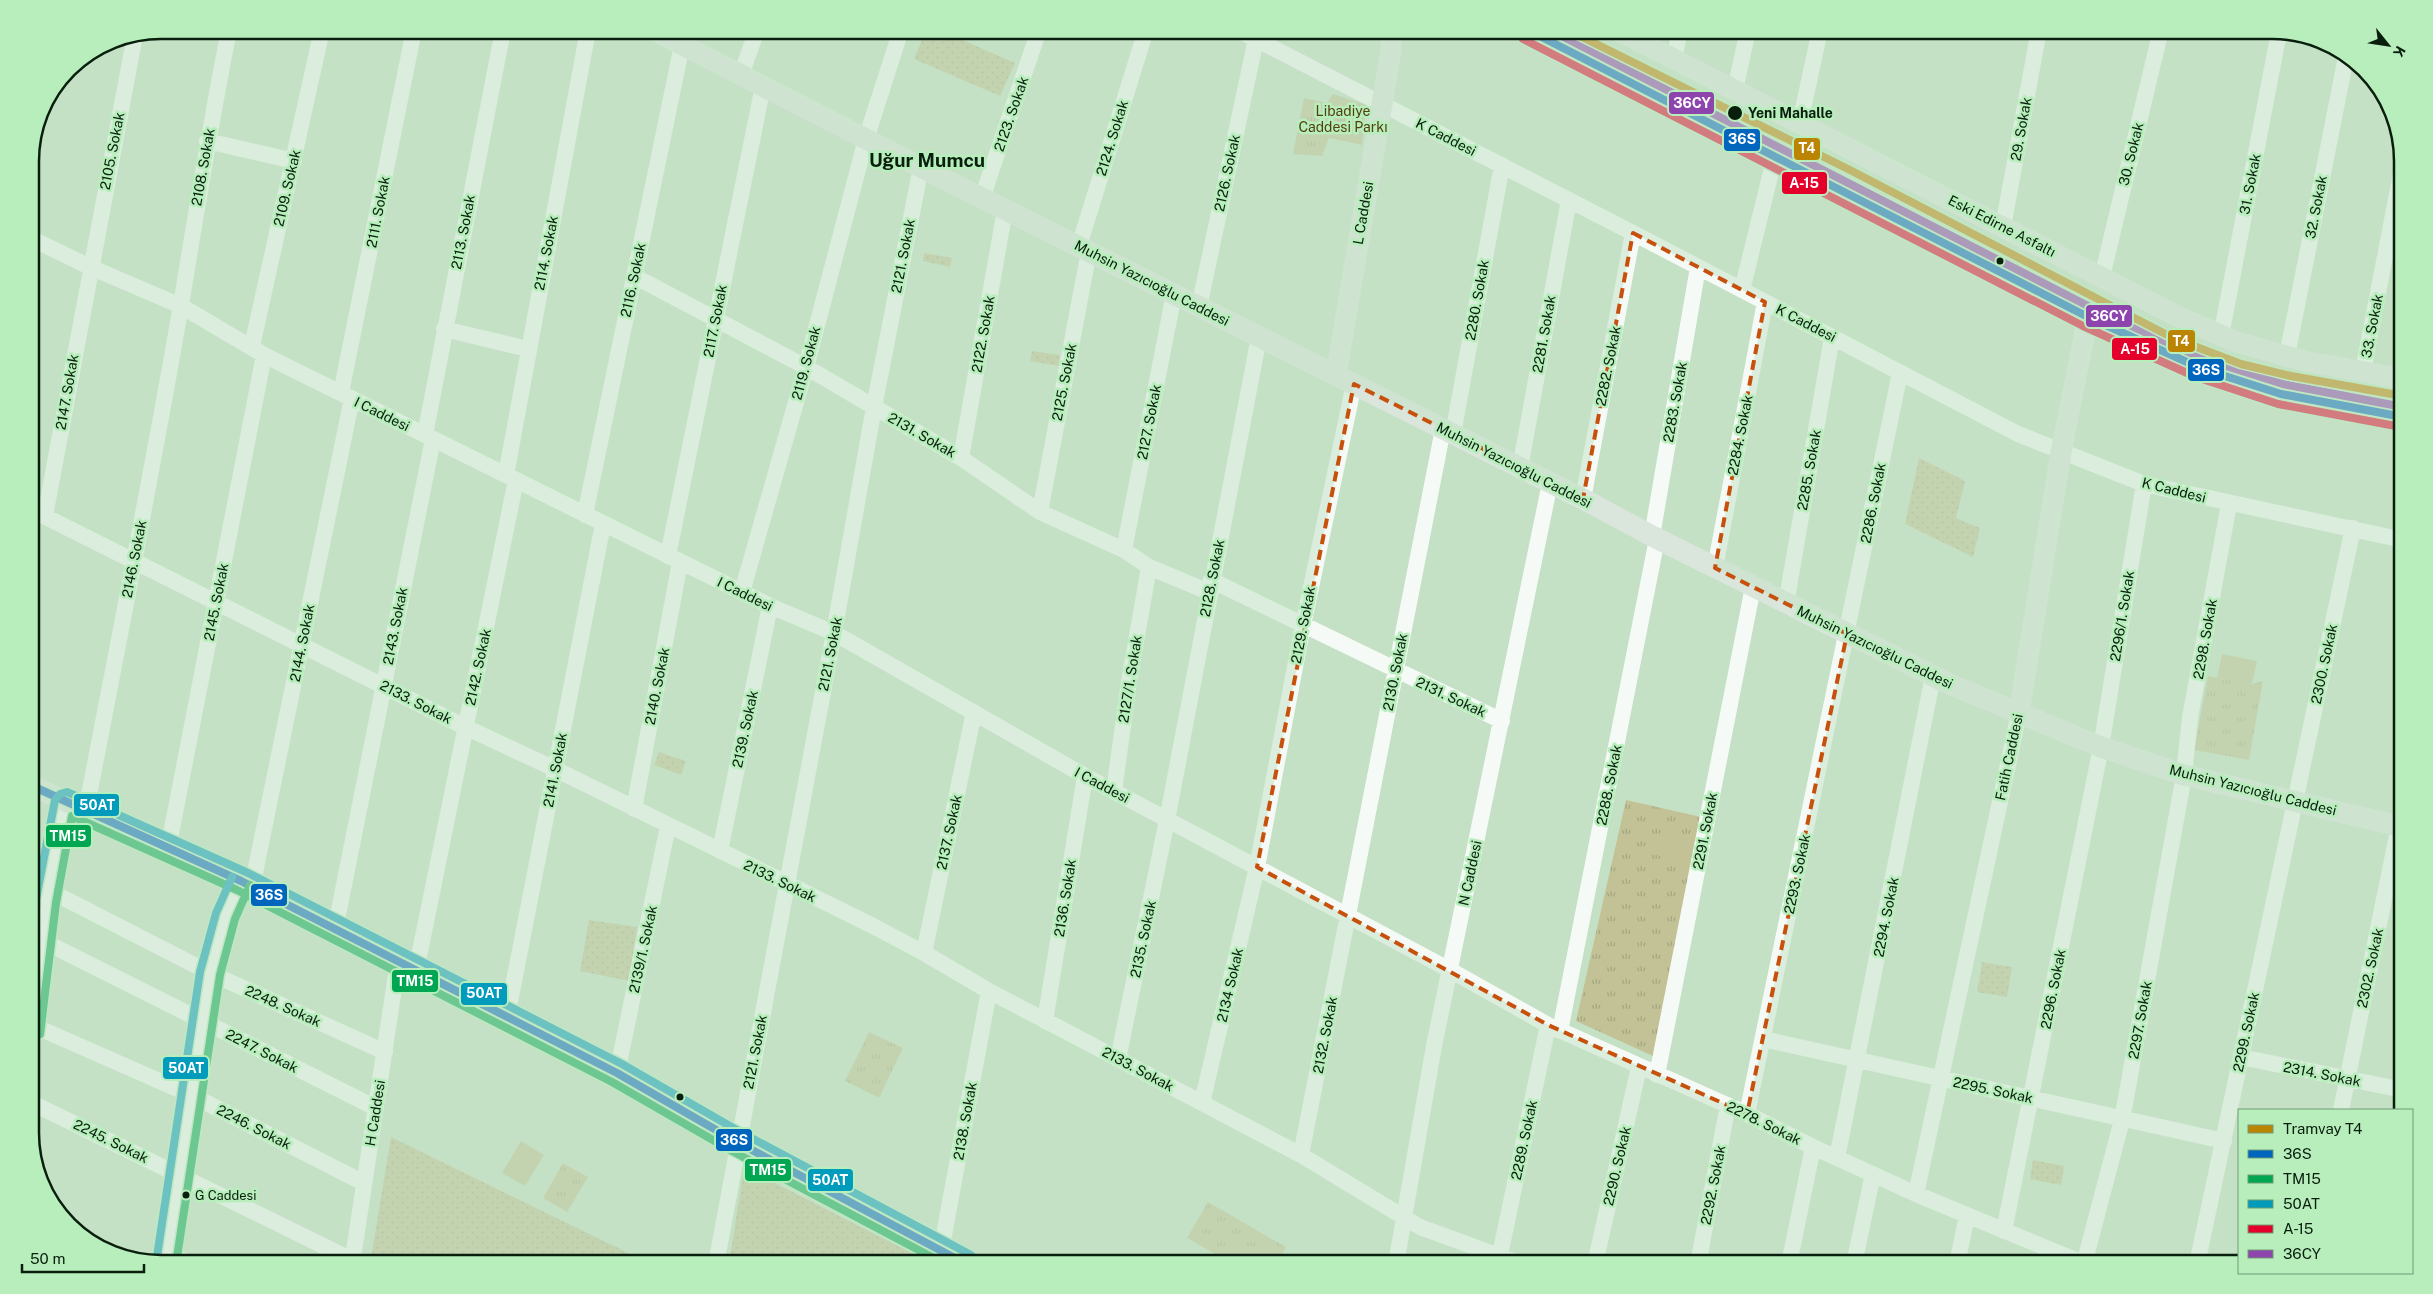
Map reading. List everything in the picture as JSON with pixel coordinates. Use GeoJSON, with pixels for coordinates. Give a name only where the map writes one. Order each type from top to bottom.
{"type":"FeatureCollection","features":[{"type":"Feature","properties":{"kind":"main road","name":"Muhsin Yazıcıoğlu Caddesi"},"geometry":{"type":"LineString","coordinates":[[670,39],[867,136],[921,167],[1005,210],[1584,499],[1655,538],[1933,676],[2102,747],[2184,775],[2295,799],[2394,824]]}},
{"type":"Feature","properties":{"kind":"main road"},"geometry":{"type":"LineString","coordinates":[[1391,39],[1391,51]]}},
{"type":"Feature","properties":{"kind":"main road"},"geometry":{"type":"LineString","coordinates":[[1391,51],[1396,39]]}},
{"type":"Feature","properties":{"kind":"main road"},"geometry":{"type":"LineString","coordinates":[[1546,39],[2088,317],[2200,368],[2281,394],[2394,415]]}},
{"type":"Feature","properties":{"kind":"main road","name":"Eski Edirne Asfaltı"},"geometry":{"type":"LineString","coordinates":[[1635,39],[2183,319],[2221,336],[2287,356],[2394,377]]}},
{"type":"Feature","properties":{"kind":"main road","name":"L Caddesi"},"geometry":{"type":"LineString","coordinates":[[1345,380],[1382,104],[1391,51]]}},
{"type":"Feature","properties":{"kind":"main road","name":"Fatih Caddesi"},"geometry":{"type":"LineString","coordinates":[[2019,713],[2060,452],[2088,317]]}},
{"type":"Feature","properties":{"kind":"main road"},"geometry":{"type":"LineString","coordinates":[[39,789],[247,884],[617,1073],[737,1142],[949,1255]]}},
{"type":"Feature","properties":{"kind":"street","name":"2108. Sokak"},"geometry":{"type":"LineString","coordinates":[[181,306],[207,141],[227,39]]}},
{"type":"Feature","properties":{"kind":"street","name":"2109. Sokak"},"geometry":{"type":"LineString","coordinates":[[258,350],[294,161],[320,39]]}},
{"type":"Feature","properties":{"kind":"street","name":"2111. Sokak"},"geometry":{"type":"LineString","coordinates":[[346,396],[412,39]]}},
{"type":"Feature","properties":{"kind":"street","name":"2113. Sokak"},"geometry":{"type":"LineString","coordinates":[[429,437],[444,328],[501,39]]}},
{"type":"Feature","properties":{"kind":"street","name":"2114. Sokak"},"geometry":{"type":"LineString","coordinates":[[511,478],[528,349],[586,39]]}},
{"type":"Feature","properties":{"kind":"street"},"geometry":{"type":"LineString","coordinates":[[741,75],[754,39]]}},
{"type":"Feature","properties":{"kind":"street","name":"2119. Sokak"},"geometry":{"type":"LineString","coordinates":[[742,592],[806,367],[867,136],[898,39]]}},
{"type":"Feature","properties":{"kind":"street","name":"2123. Sokak"},"geometry":{"type":"LineString","coordinates":[[982,198],[1037,39]]}},
{"type":"Feature","properties":{"kind":"street","name":"2124. Sokak"},"geometry":{"type":"LineString","coordinates":[[1084,249],[1143,39]]}},
{"type":"Feature","properties":{"kind":"street","name":"K Caddesi"},"geometry":{"type":"LineString","coordinates":[[1256,39],[2018,434],[2144,484],[2229,504],[2394,538]]}},
{"type":"Feature","properties":{"kind":"street","name":"2126. Sokak"},"geometry":{"type":"LineString","coordinates":[[1199,307],[1256,39]]}},
{"type":"Feature","properties":{"kind":"street"},"geometry":{"type":"LineString","coordinates":[[1674,59],[1678,39]]}},
{"type":"Feature","properties":{"kind":"street"},"geometry":{"type":"LineString","coordinates":[[1735,90],[1746,39]]}},
{"type":"Feature","properties":{"kind":"street"},"geometry":{"type":"LineString","coordinates":[[1800,123],[1818,39]]}},
{"type":"Feature","properties":{"kind":"street","name":"29. Sokak"},"geometry":{"type":"LineString","coordinates":[[2003,227],[2037,39]]}},
{"type":"Feature","properties":{"kind":"street","name":"30. Sokak"},"geometry":{"type":"LineString","coordinates":[[2102,277],[2159,39]]}},
{"type":"Feature","properties":{"kind":"street","name":"31. Sokak"},"geometry":{"type":"LineString","coordinates":[[2221,336],[2278,39]]}},
{"type":"Feature","properties":{"kind":"street","name":"2105. Sokak"},"geometry":{"type":"LineString","coordinates":[[90,267],[133,42]]}},
{"type":"Feature","properties":{"kind":"street","name":"2116. Sokak"},"geometry":{"type":"LineString","coordinates":[[585,515],[682,45]]}},
{"type":"Feature","properties":{"kind":"street","name":"32. Sokak"},"geometry":{"type":"LineString","coordinates":[[2287,356],[2345,63]]}},
{"type":"Feature","properties":{"kind":"street","name":"2117. Sokak"},"geometry":{"type":"LineString","coordinates":[[674,559],[716,319],[763,86]]}},
{"type":"Feature","properties":{"kind":"street"},"geometry":{"type":"LineString","coordinates":[[207,141],[294,161]]}},
{"type":"Feature","properties":{"kind":"street"},"geometry":{"type":"LineString","coordinates":[[1742,290],[1774,156]]}},
{"type":"Feature","properties":{"kind":"street","name":"2280. Sokak"},"geometry":{"type":"LineString","coordinates":[[1448,432],[1502,165]]}},
{"type":"Feature","properties":{"kind":"street","name":"2121. Sokak"},"geometry":{"type":"LineString","coordinates":[[718,1255],[737,1142],[834,633],[874,407],[921,167]]}},
{"type":"Feature","properties":{"kind":"street","name":"2281. Sokak"},"geometry":{"type":"LineString","coordinates":[[1520,468],[1569,200]]}},
{"type":"Feature","properties":{"kind":"street","name":"2122. Sokak"},"geometry":{"type":"LineString","coordinates":[[961,458],[1005,210]]}},
{"type":"Feature","properties":{"kind":"street","name":"33. Sokak"},"geometry":{"type":"LineString","coordinates":[[2363,371],[2394,210]]}},
{"type":"Feature","properties":{"kind":"street","name":"2282. Sokak"},"geometry":{"type":"LineString","coordinates":[[1584,499],[1633,233]]}},
{"type":"Feature","properties":{"kind":"street","name":"I Caddesi"},"geometry":{"type":"LineString","coordinates":[[39,242],[90,267],[181,306],[258,350],[346,396],[770,606],[834,633],[1085,776],[1450,970]]}},
{"type":"Feature","properties":{"kind":"street","name":"2125. Sokak"},"geometry":{"type":"LineString","coordinates":[[1040,512],[1084,249]]}},
{"type":"Feature","properties":{"kind":"street","name":"2147. Sokak"},"geometry":{"type":"LineString","coordinates":[[45,516],[90,267]]}},
{"type":"Feature","properties":{"kind":"street","name":"2283. Sokak"},"geometry":{"type":"LineString","coordinates":[[1655,538],[1698,267]]}},
{"type":"Feature","properties":{"kind":"street","name":"2131. Sokak"},"geometry":{"type":"LineString","coordinates":[[634,276],[806,367],[961,458],[1040,512],[1124,550],[1149,567],[1210,586],[1303,625],[1502,721]]}},
{"type":"Feature","properties":{"kind":"street","name":"2127. Sokak"},"geometry":{"type":"LineString","coordinates":[[1124,550],[1174,294]]}},
{"type":"Feature","properties":{"kind":"street","name":"2284. Sokak"},"geometry":{"type":"LineString","coordinates":[[1715,568],[1765,302]]}},
{"type":"Feature","properties":{"kind":"street","name":"2146. Sokak"},"geometry":{"type":"LineString","coordinates":[[86,811],[181,306]]}},
{"type":"Feature","properties":{"kind":"street"},"geometry":{"type":"LineString","coordinates":[[444,328],[528,349]]}},
{"type":"Feature","properties":{"kind":"street","name":"2285. Sokak"},"geometry":{"type":"LineString","coordinates":[[1786,604],[1832,336]]}},
{"type":"Feature","properties":{"kind":"street","name":"2128. Sokak"},"geometry":{"type":"LineString","coordinates":[[1168,820],[1210,586],[1259,337]]}},
{"type":"Feature","properties":{"kind":"street","name":"2145. Sokak"},"geometry":{"type":"LineString","coordinates":[[168,848],[216,602],[258,350]]}},
{"type":"Feature","properties":{"kind":"street","name":"2286. Sokak"},"geometry":{"type":"LineString","coordinates":[[1847,634],[1900,373]]}},
{"type":"Feature","properties":{"kind":"street","name":"2129. Sokak"},"geometry":{"type":"LineString","coordinates":[[1257,867],[1303,625],[1345,380]]}},
{"type":"Feature","properties":{"kind":"street","name":"2144. Sokak"},"geometry":{"type":"LineString","coordinates":[[247,884],[301,644],[346,396]]}},
{"type":"Feature","properties":{"kind":"street","name":"2130. Sokak"},"geometry":{"type":"LineString","coordinates":[[1348,916],[1396,670],[1448,432]]}},
{"type":"Feature","properties":{"kind":"street","name":"2143. Sokak"},"geometry":{"type":"LineString","coordinates":[[335,930],[429,437]]}},
{"type":"Feature","properties":{"kind":"street","name":"2142. Sokak"},"geometry":{"type":"LineString","coordinates":[[407,966],[465,727],[511,478]]}},
{"type":"Feature","properties":{"kind":"street","name":"N Caddesi"},"geometry":{"type":"LineString","coordinates":[[1397,1255],[1402,1217],[1450,970],[1550,483]]}},
{"type":"Feature","properties":{"kind":"street","name":"2296/1. Sokak"},"geometry":{"type":"LineString","coordinates":[[2102,747],[2144,484]]}},
{"type":"Feature","properties":{"kind":"street","name":"2298. Sokak"},"geometry":{"type":"LineString","coordinates":[[2184,775],[2190,718],[2229,504]]}},
{"type":"Feature","properties":{"kind":"street","name":"2133. Sokak"},"geometry":{"type":"LineString","coordinates":[[39,513],[465,727],[555,769],[924,953],[989,991],[1301,1155],[1420,1227],[1500,1255]]}},
{"type":"Feature","properties":{"kind":"street","name":"2141. Sokak"},"geometry":{"type":"LineString","coordinates":[[507,1017],[603,524]]}},
{"type":"Feature","properties":{"kind":"street","name":"2300. Sokak"},"geometry":{"type":"LineString","coordinates":[[2295,799],[2352,528]]}},
{"type":"Feature","properties":{"kind":"street","name":"2288. Sokak"},"geometry":{"type":"LineString","coordinates":[[1554,1028],[1655,538]]}},
{"type":"Feature","properties":{"kind":"street","name":"2140. Sokak"},"geometry":{"type":"LineString","coordinates":[[634,810],[674,559]]}},
{"type":"Feature","properties":{"kind":"street","name":"2127/1. Sokak"},"geometry":{"type":"LineString","coordinates":[[1114,791],[1129,682],[1149,567]]}},
{"type":"Feature","properties":{"kind":"street","name":"2291. Sokak"},"geometry":{"type":"LineString","coordinates":[[1657,1075],[1753,587]]}},
{"type":"Feature","properties":{"kind":"street","name":"2139. Sokak"},"geometry":{"type":"LineString","coordinates":[[720,851],[770,606]]}},
{"type":"Feature","properties":{"kind":"street","name":"2293. Sokak"},"geometry":{"type":"LineString","coordinates":[[1747,1114],[1847,634]]}},
{"type":"Feature","properties":{"kind":"street","name":"2294. Sokak"},"geometry":{"type":"LineString","coordinates":[[1836,1158],[1933,676]]}},
{"type":"Feature","properties":{"kind":"street","name":"2137. Sokak"},"geometry":{"type":"LineString","coordinates":[[924,953],[974,712]]}},
{"type":"Feature","properties":{"kind":"street","name":"Fatih Caddesi"},"geometry":{"type":"LineString","coordinates":[[1916,1194],[2019,713]]}},
{"type":"Feature","properties":{"kind":"street","name":"2296. Sokak"},"geometry":{"type":"LineString","coordinates":[[2004,1231],[2102,747]]}},
{"type":"Feature","properties":{"kind":"street","name":"2297. Sokak"},"geometry":{"type":"LineString","coordinates":[[2086,1255],[2122,1120],[2184,775]]}},
{"type":"Feature","properties":{"kind":"street","name":"2136. Sokak"},"geometry":{"type":"LineString","coordinates":[[1045,1021],[1085,776]]}},
{"type":"Feature","properties":{"kind":"street","name":"2299. Sokak"},"geometry":{"type":"LineString","coordinates":[[2199,1255],[2295,799]]}},
{"type":"Feature","properties":{"kind":"street"},"geometry":{"type":"LineString","coordinates":[[39,952],[47,895],[65,802]]}},
{"type":"Feature","properties":{"kind":"street","name":"2135. Sokak"},"geometry":{"type":"LineString","coordinates":[[1118,1059],[1168,820]]}},
{"type":"Feature","properties":{"kind":"street","name":"2139/1. Sokak"},"geometry":{"type":"LineString","coordinates":[[617,1073],[668,826]]}},
{"type":"Feature","properties":{"kind":"street","name":"2302. Sokak"},"geometry":{"type":"LineString","coordinates":[[2341,1109],[2394,859]]}},
{"type":"Feature","properties":{"kind":"street","name":"2134 Sokak"},"geometry":{"type":"LineString","coordinates":[[1202,1103],[1257,867]]}},
{"type":"Feature","properties":{"kind":"street"},"geometry":{"type":"LineString","coordinates":[[168,1255],[210,973],[226,916],[247,884]]}},
{"type":"Feature","properties":{"kind":"street","name":"2248. Sokak"},"geometry":{"type":"LineString","coordinates":[[39,894],[47,895],[210,973],[384,1052]]}},
{"type":"Feature","properties":{"kind":"street","name":"2132. Sokak"},"geometry":{"type":"LineString","coordinates":[[1301,1155],[1348,916]]}},
{"type":"Feature","properties":{"kind":"street","name":"2247. Sokak"},"geometry":{"type":"LineString","coordinates":[[41,940],[376,1108]]}},
{"type":"Feature","properties":{"kind":"street","name":"H Caddesi"},"geometry":{"type":"LineString","coordinates":[[353,1255],[384,1052],[407,966]]}},
{"type":"Feature","properties":{"kind":"street","name":"2278. Sokak"},"geometry":{"type":"LineString","coordinates":[[1450,970],[1554,1028],[1728,1105],[1836,1158],[2004,1231],[2051,1255]]}},
{"type":"Feature","properties":{"kind":"street","name":"2138. Sokak"},"geometry":{"type":"LineString","coordinates":[[941,1251],[989,991]]}},
{"type":"Feature","properties":{"kind":"street","name":"2289. Sokak"},"geometry":{"type":"LineString","coordinates":[[1500,1255],[1554,1028]]}},
{"type":"Feature","properties":{"kind":"street","name":"2246. Sokak"},"geometry":{"type":"LineString","coordinates":[[39,1032],[191,1095],[364,1183]]}},
{"type":"Feature","properties":{"kind":"street","name":"2295. Sokak"},"geometry":{"type":"LineString","coordinates":[[1763,1039],[2032,1098],[2122,1120],[2224,1141]]}},
{"type":"Feature","properties":{"kind":"street","name":"2314. Sokak"},"geometry":{"type":"LineString","coordinates":[[2241,1057],[2394,1088]]}},
{"type":"Feature","properties":{"kind":"street","name":"2290. Sokak"},"geometry":{"type":"LineString","coordinates":[[1597,1255],[1639,1067]]}},
{"type":"Feature","properties":{"kind":"street","name":"2292. Sokak"},"geometry":{"type":"LineString","coordinates":[[1700,1255],[1728,1105]]}},
{"type":"Feature","properties":{"kind":"street","name":"2245. Sokak"},"geometry":{"type":"LineString","coordinates":[[39,1106],[179,1174],[338,1255]]}},
{"type":"Feature","properties":{"kind":"street"},"geometry":{"type":"LineString","coordinates":[[1791,1255],[1813,1147]]}},
{"type":"Feature","properties":{"kind":"street"},"geometry":{"type":"LineString","coordinates":[[1856,1255],[1873,1174]]}},
{"type":"Feature","properties":{"kind":"street"},"geometry":{"type":"LineString","coordinates":[[1959,1255],[1967,1216]]}},
{"type":"Feature","properties":{"kind":"highlighted area"},"geometry":{"type":"Polygon","coordinates":[[[1633,233],[1765,302],[1715,568],[1847,634],[1747,1114],[1548,1025],[1257,867],[1354,384],[1583,499],[1633,233]]]}},
{"type":"Feature","properties":{"kind":"green space"},"geometry":{"type":"Polygon","coordinates":[[[922,39],[960,39],[1015,63],[1000,96],[914,59],[922,39]]]}},
{"type":"Feature","properties":{"kind":"green space","name":"Libadiye Caddesi Parkı"},"geometry":{"type":"Polygon","coordinates":[[[1333,94],[1367,105],[1362,145],[1329,138],[1322,156],[1293,154],[1304,98],[1327,103],[1333,94]]]}},
{"type":"Feature","properties":{"kind":"green space"},"geometry":{"type":"Polygon","coordinates":[[[924,253],[952,258],[950,267],[923,261],[924,253]]]}},
{"type":"Feature","properties":{"kind":"green space"},"geometry":{"type":"Polygon","coordinates":[[[1032,351],[1060,355],[1058,366],[1030,361],[1032,351]]]}},
{"type":"Feature","properties":{"kind":"green space"},"geometry":{"type":"Polygon","coordinates":[[[1919,458],[1965,481],[1956,518],[1980,528],[1973,557],[1905,524],[1919,458]]]}},
{"type":"Feature","properties":{"kind":"green space"},"geometry":{"type":"Polygon","coordinates":[[[2222,654],[2257,661],[2252,684],[2217,678],[2222,654]]]}},
{"type":"Feature","properties":{"kind":"green space"},"geometry":{"type":"Polygon","coordinates":[[[2208,676],[2252,684],[2263,681],[2249,760],[2194,750],[2208,676]]]}},
{"type":"Feature","properties":{"kind":"green space"},"geometry":{"type":"Polygon","coordinates":[[[659,752],[686,761],[681,775],[654,765],[659,752]]]}},
{"type":"Feature","properties":{"kind":"green space"},"geometry":{"type":"Polygon","coordinates":[[[1626,800],[1701,817],[1653,1056],[1576,1021],[1626,800]]]}},
{"type":"Feature","properties":{"kind":"green space"},"geometry":{"type":"Polygon","coordinates":[[[1657,833],[1694,841],[1689,863],[1652,854],[1657,833]]]}},
{"type":"Feature","properties":{"kind":"green space"},"geometry":{"type":"Polygon","coordinates":[[[589,920],[637,927],[629,981],[580,971],[589,920]]]}},
{"type":"Feature","properties":{"kind":"green space"},"geometry":{"type":"Polygon","coordinates":[[[1982,962],[2012,967],[2007,997],[1977,992],[1982,962]]]}},
{"type":"Feature","properties":{"kind":"green space"},"geometry":{"type":"Polygon","coordinates":[[[869,1032],[903,1048],[879,1098],[845,1081],[869,1032]]]}},
{"type":"Feature","properties":{"kind":"green space"},"geometry":{"type":"Polygon","coordinates":[[[391,1137],[633,1255],[371,1255],[391,1137]]]}},
{"type":"Feature","properties":{"kind":"green space"},"geometry":{"type":"Polygon","coordinates":[[[521,1141],[544,1155],[525,1186],[502,1173],[521,1141]]]}},
{"type":"Feature","properties":{"kind":"green space"},"geometry":{"type":"Polygon","coordinates":[[[2033,1160],[2064,1166],[2061,1185],[2030,1179],[2033,1160]]]}},
{"type":"Feature","properties":{"kind":"green space"},"geometry":{"type":"Polygon","coordinates":[[[563,1163],[588,1177],[567,1212],[543,1198],[563,1163]]]}},
{"type":"Feature","properties":{"kind":"green space"},"geometry":{"type":"Polygon","coordinates":[[[744,1167],[915,1255],[730,1255],[744,1167]]]}},
{"type":"Feature","properties":{"kind":"green space"},"geometry":{"type":"Polygon","coordinates":[[[1208,1202],[1286,1247],[1282,1255],[1216,1255],[1187,1238],[1208,1202]]]}},
{"type":"Feature","properties":{"kind":"tram line","name":"T4"},"geometry":{"type":"LineString","coordinates":[[1586,39],[1848,169],[2173,338],[2241,364],[2291,376],[2394,394]]}},
{"type":"Feature","properties":{"kind":"transit line","name":"A-15"},"geometry":{"type":"LineString","coordinates":[[1523,39],[2083,326],[2196,377],[2278,404],[2394,426]]}},
{"type":"Feature","properties":{"kind":"transit line","name":"36S"},"geometry":{"type":"LineString","coordinates":[[1546,39],[2088,317],[2200,368],[2281,394],[2394,415]]}},
{"type":"Feature","properties":{"kind":"transit line","name":"36CY"},"geometry":{"type":"LineString","coordinates":[[1568,39],[2092,308],[2204,359],[2283,384],[2394,405]]}},
{"type":"Feature","properties":{"kind":"transit line","name":"36S"},"geometry":{"type":"LineString","coordinates":[[39,789],[241,881],[617,1073],[737,1142],[949,1255]]}},
{"type":"Feature","properties":{"kind":"transit line","name":"50AT"},"geometry":{"type":"LineString","coordinates":[[39,883],[55,800],[60,794],[67,792],[246,872],[622,1064],[742,1133],[971,1255]]}},
{"type":"Feature","properties":{"kind":"transit line","name":"TM15"},"geometry":{"type":"LineString","coordinates":[[40,1034],[56,903],[72,816],[237,890],[612,1082],[732,1151],[928,1255]]}},
{"type":"Feature","properties":{"kind":"transit line","name":"50AT"},"geometry":{"type":"LineString","coordinates":[[157,1255],[200,972],[216,913],[232,877]]}},
{"type":"Feature","properties":{"kind":"transit line","name":"TM15"},"geometry":{"type":"LineString","coordinates":[[177,1255],[220,975],[235,919],[250,885]]}},
{"type":"Feature","properties":{"kind":"place","name":"Yeni Mahalle"},"geometry":{"type":"Point","coordinates":[1735,113]}},
{"type":"Feature","properties":{"kind":"place","name":"G Caddesi"},"geometry":{"type":"Point","coordinates":[186,1195]}},
{"type":"Feature","properties":{"kind":"district","name":"Uğur Mumcu"},"geometry":{"type":"Point","coordinates":[927,160]}}]}
